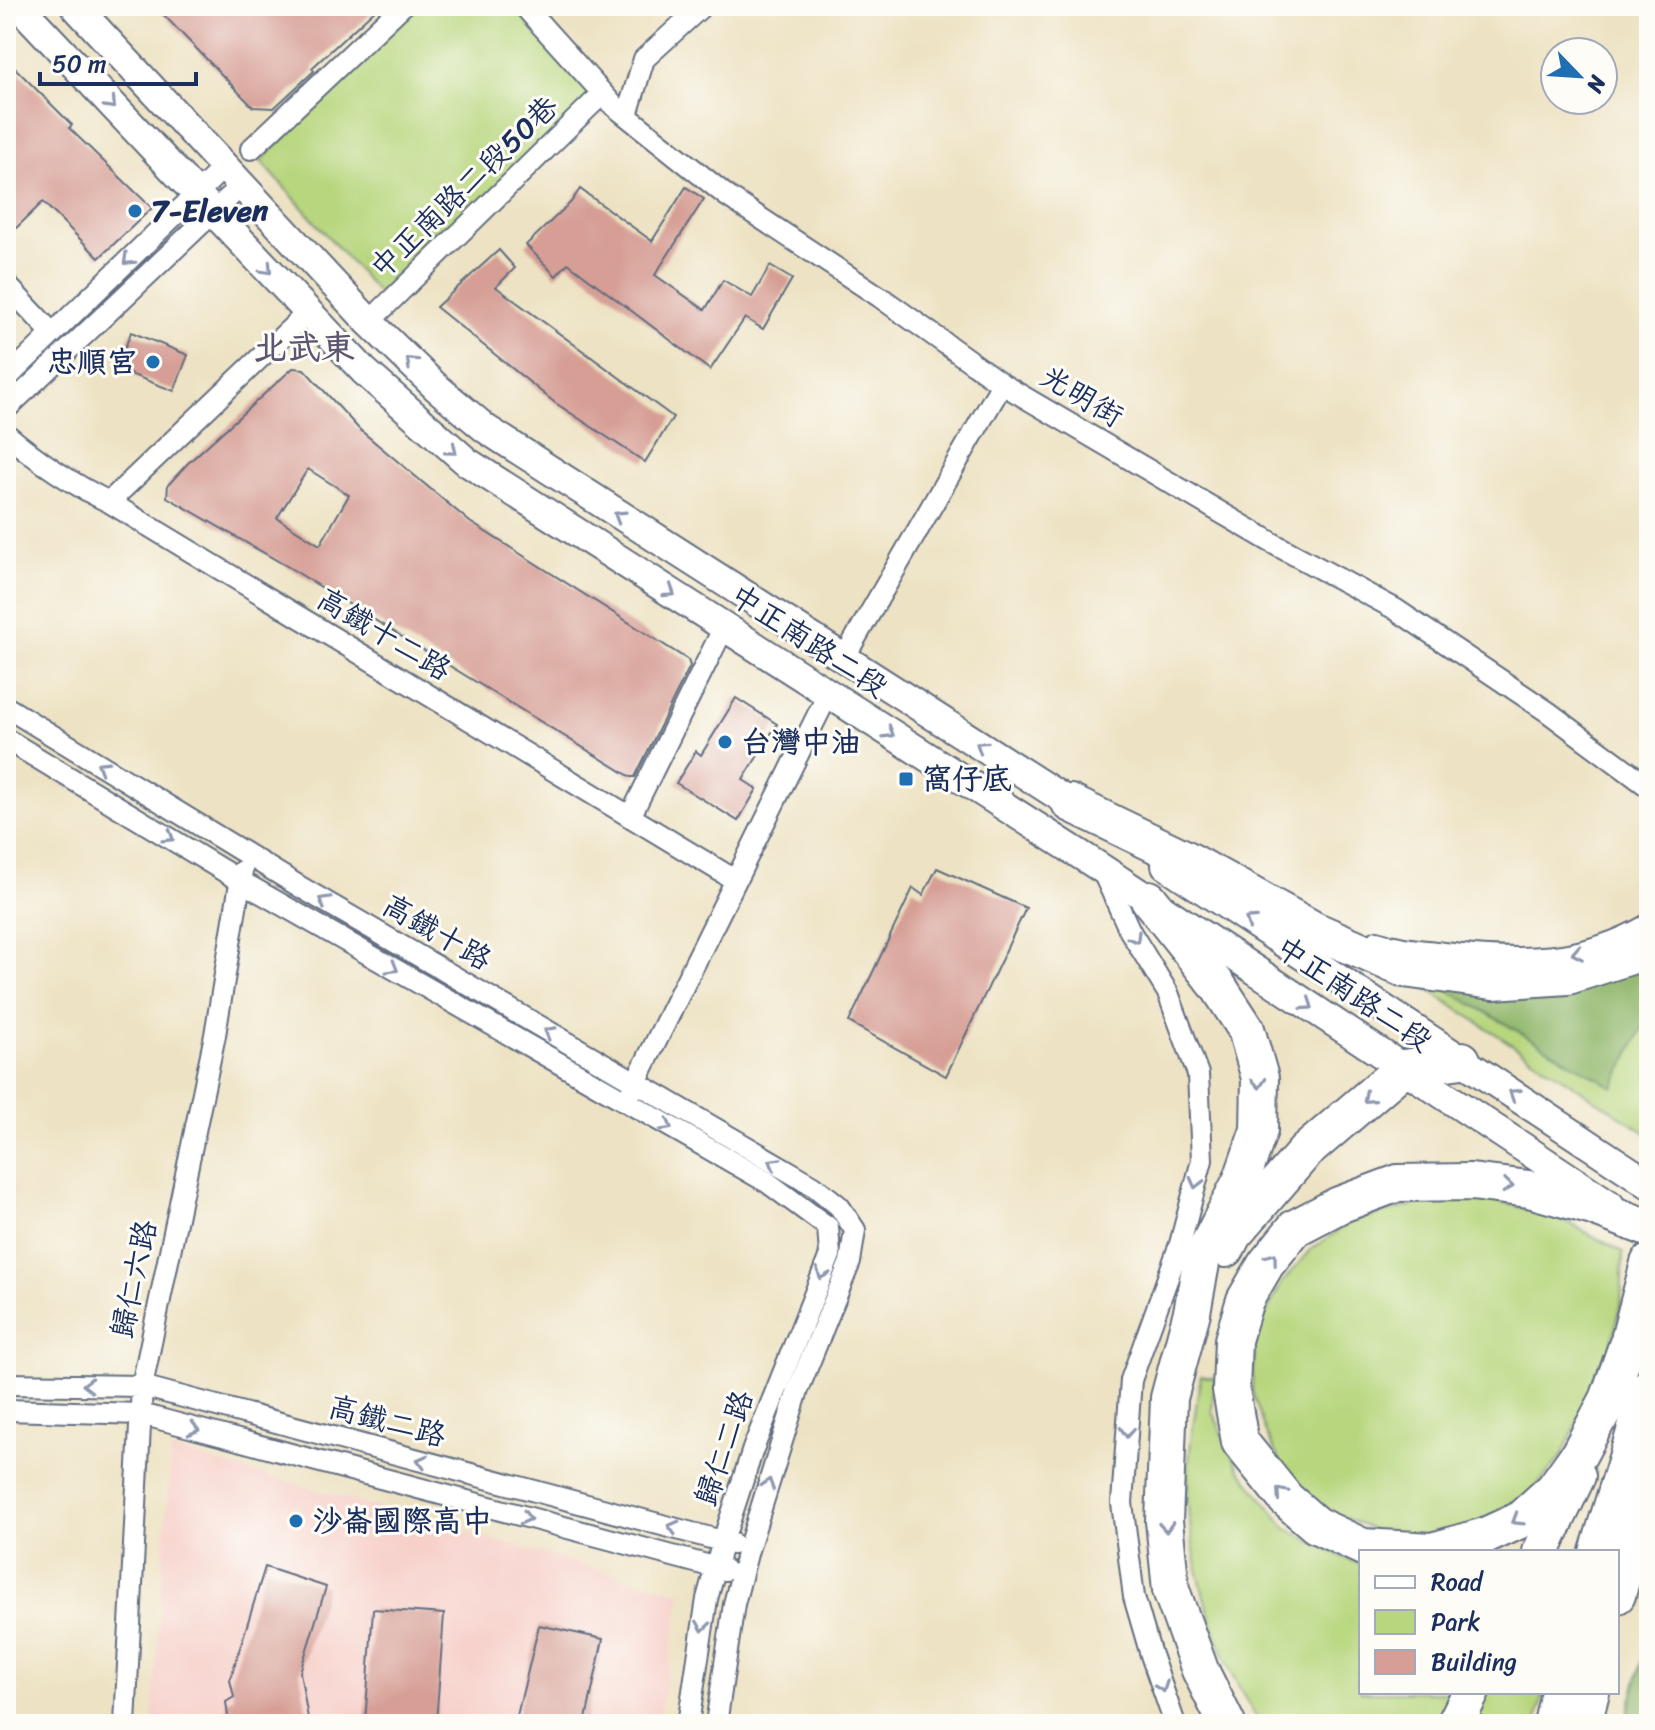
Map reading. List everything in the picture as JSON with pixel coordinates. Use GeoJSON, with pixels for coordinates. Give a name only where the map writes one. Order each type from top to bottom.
{"type":"FeatureCollection","features":[{"type":"Feature","properties":{"kind":"highway"},"geometry":{"type":"LineString","coordinates":[[1070,803],[1186,859],[1314,930],[1404,969],[1493,981],[1568,976],[1649,950]]}},
{"type":"Feature","properties":{"kind":"highway"},"geometry":{"type":"LineString","coordinates":[[1149,899],[1218,986],[1246,1029],[1260,1078],[1259,1130],[1242,1179],[1202,1258],[1192,1312],[1169,1398],[1164,1521],[1171,1590],[1200,1670],[1227,1724]]}},
{"type":"Feature","properties":{"kind":"highway"},"geometry":{"type":"LineString","coordinates":[[1192,1312],[1233,1235],[1305,1152],[1403,1068],[1462,1060]]}},
{"type":"Feature","properties":{"kind":"highway"},"geometry":{"type":"LineString","coordinates":[[1415,1550],[1363,1547],[1316,1525],[1286,1499],[1240,1442],[1231,1390],[1233,1340],[1245,1300],[1266,1264],[1295,1228],[1339,1205],[1398,1183],[1471,1182],[1529,1189],[1593,1207],[1647,1229]]}},
{"type":"Feature","properties":{"kind":"highway"},"geometry":{"type":"LineString","coordinates":[[1542,1550],[1569,1497],[1612,1392],[1649,1263]]}},
{"type":"Feature","properties":{"kind":"highway"},"geometry":{"type":"LineString","coordinates":[[1613,1536],[1649,1387]]}},
{"type":"Feature","properties":{"kind":"highway"},"geometry":{"type":"LineString","coordinates":[[1436,1550],[1485,1536],[1520,1520],[1554,1489],[1579,1454],[1612,1392]]}},
{"type":"Feature","properties":{"kind":"highway"},"geometry":{"type":"LineString","coordinates":[[1613,1536],[1649,1481]]}},
{"type":"Feature","properties":{"kind":"highway"},"geometry":{"type":"LineString","coordinates":[[1455,1724],[1470,1694]]}},
{"type":"Feature","properties":{"kind":"highway"},"geometry":{"type":"LineString","coordinates":[[1552,1724],[1559,1694]]}},
{"type":"Feature","properties":{"kind":"highway"},"geometry":{"type":"LineString","coordinates":[[1583,1724],[1590,1694]]}},
{"type":"Feature","properties":{"kind":"street","name":"中正南路二段"},"geometry":{"type":"LineString","coordinates":[[19,6],[364,371],[407,413],[467,462],[1149,899],[1647,1229]]}},
{"type":"Feature","properties":{"kind":"street","name":"中正南路二段"},"geometry":{"type":"LineString","coordinates":[[75,6],[369,322],[436,387],[486,429],[1070,803],[1649,1184]]}},
{"type":"Feature","properties":{"kind":"street"},"geometry":{"type":"LineString","coordinates":[[251,149],[402,6]]}},
{"type":"Feature","properties":{"kind":"street","name":"光明街"},"geometry":{"type":"LineString","coordinates":[[524,6],[602,94],[727,196],[880,297],[1002,384],[1276,545],[1395,609],[1548,712],[1649,787]]}},
{"type":"Feature","properties":{"kind":"street"},"geometry":{"type":"LineString","coordinates":[[627,115],[644,59],[702,6]]}},
{"type":"Feature","properties":{"kind":"street","name":"中正南路二段50巷"},"geometry":{"type":"LineString","coordinates":[[369,322],[602,94]]}},
{"type":"Feature","properties":{"kind":"street"},"geometry":{"type":"LineString","coordinates":[[6,379],[52,333],[233,176]]}},
{"type":"Feature","properties":{"kind":"street"},"geometry":{"type":"LineString","coordinates":[[6,409],[204,203]]}},
{"type":"Feature","properties":{"kind":"street"},"geometry":{"type":"LineString","coordinates":[[6,284],[52,333]]}},
{"type":"Feature","properties":{"kind":"street"},"geometry":{"type":"LineString","coordinates":[[109,502],[308,312]]}},
{"type":"Feature","properties":{"kind":"street"},"geometry":{"type":"LineString","coordinates":[[844,658],[1002,384]]}},
{"type":"Feature","properties":{"kind":"street","name":"高鐵十二路"},"geometry":{"type":"LineString","coordinates":[[6,434],[72,482],[735,880]]}},
{"type":"Feature","properties":{"kind":"street"},"geometry":{"type":"LineString","coordinates":[[630,817],[724,627]]}},
{"type":"Feature","properties":{"kind":"street"},"geometry":{"type":"LineString","coordinates":[[625,1103],[828,694]]}},
{"type":"Feature","properties":{"kind":"street","name":"高鐵十路"},"geometry":{"type":"LineString","coordinates":[[6,707],[243,851],[814,1186],[839,1206]]}},
{"type":"Feature","properties":{"kind":"street","name":"高鐵十路"},"geometry":{"type":"LineString","coordinates":[[6,739],[242,882],[767,1182],[805,1209]]}},
{"type":"Feature","properties":{"kind":"street","name":"歸仁六路"},"geometry":{"type":"LineString","coordinates":[[125,1724],[142,1386],[215,1035],[242,882],[243,851]]}},
{"type":"Feature","properties":{"kind":"street"},"geometry":{"type":"LineString","coordinates":[[1101,868],[1130,931],[1168,993],[1198,1074],[1202,1160],[1180,1244],[1131,1380],[1122,1503],[1134,1597],[1175,1724]]}},
{"type":"Feature","properties":{"kind":"street"},"geometry":{"type":"LineString","coordinates":[[1258,898],[1299,908],[1393,947],[1480,957],[1546,959],[1625,939],[1649,924]]}},
{"type":"Feature","properties":{"kind":"street","name":"歸仁二路"},"geometry":{"type":"LineString","coordinates":[[716,1724],[734,1604],[748,1550],[798,1390],[850,1262],[855,1230],[839,1206]]}},
{"type":"Feature","properties":{"kind":"street","name":"歸仁二路"},"geometry":{"type":"LineString","coordinates":[[688,1724],[707,1599],[723,1541],[753,1449],[830,1255],[828,1227],[805,1209]]}},
{"type":"Feature","properties":{"kind":"street","name":"高鐵二路"},"geometry":{"type":"LineString","coordinates":[[6,1384],[142,1386],[748,1550]]}},
{"type":"Feature","properties":{"kind":"street","name":"高鐵二路"},"geometry":{"type":"LineString","coordinates":[[6,1410],[141,1414],[715,1569],[742,1572]]}},
{"type":"Feature","properties":{"kind":"shaded area","name":"沙崙國際高中"},"geometry":{"type":"Polygon","coordinates":[[[171,1449],[682,1593],[658,1724],[152,1724],[171,1449]]]}},
{"type":"Feature","properties":{"kind":"green space"},"geometry":{"type":"Polygon","coordinates":[[[415,6],[524,6],[590,82],[589,107],[379,294],[261,161],[415,6]]]}},
{"type":"Feature","properties":{"kind":"green space"},"geometry":{"type":"Polygon","coordinates":[[[1649,965],[1649,1135],[1420,984],[1649,965]]]}},
{"type":"Feature","properties":{"kind":"green space"},"geometry":{"type":"Polygon","coordinates":[[[1640,969],[1649,975],[1649,1015],[1613,1087],[1441,986],[1640,969]]]}},
{"type":"Feature","properties":{"kind":"green space"},"geometry":{"type":"Polygon","coordinates":[[[1492,1199],[1565,1221],[1623,1252],[1621,1305],[1609,1353],[1562,1456],[1527,1497],[1462,1534],[1392,1537],[1329,1512],[1287,1476],[1265,1431],[1252,1390],[1256,1334],[1281,1284],[1309,1251],[1352,1221],[1430,1201],[1492,1199]]]}},
{"type":"Feature","properties":{"kind":"green space"},"geometry":{"type":"Polygon","coordinates":[[[1201,1376],[1215,1378],[1212,1411],[1239,1469],[1287,1529],[1359,1563],[1359,1694],[1543,1694],[1536,1724],[1261,1724],[1222,1651],[1204,1598],[1189,1517],[1190,1446],[1201,1376]]]}},
{"type":"Feature","properties":{"kind":"green space"},"geometry":{"type":"Polygon","coordinates":[[[1649,1633],[1649,1724],[1625,1724],[1649,1633]]]}},
{"type":"Feature","properties":{"kind":"building"},"geometry":{"type":"Polygon","coordinates":[[[155,6],[379,6],[274,108],[253,107],[155,6]]]}},
{"type":"Feature","properties":{"kind":"building"},"geometry":{"type":"Polygon","coordinates":[[[6,59],[72,125],[69,128],[152,208],[99,258],[43,202],[6,238],[6,59]]]}},
{"type":"Feature","properties":{"kind":"building"},"geometry":{"type":"Polygon","coordinates":[[[686,187],[704,199],[655,275],[705,310],[723,280],[752,297],[770,266],[792,279],[763,329],[745,318],[710,370],[568,263],[556,276],[526,245],[571,202],[580,189],[652,241],[686,187]]]}},
{"type":"Feature","properties":{"kind":"building"},"geometry":{"type":"Polygon","coordinates":[[[499,250],[515,268],[496,287],[673,417],[645,462],[554,402],[436,307],[499,250]]]}},
{"type":"Feature","properties":{"kind":"building","name":"忠順宮"},"geometry":{"type":"Polygon","coordinates":[[[131,332],[188,355],[174,391],[117,369],[131,332]]]}},
{"type":"Feature","properties":{"kind":"building"},"geometry":{"type":"Polygon","coordinates":[[[293,368],[304,369],[359,429],[470,522],[688,660],[690,666],[635,777],[167,497],[168,485],[293,368]],[[308,469],[277,518],[320,545],[349,495],[308,469]]]}},
{"type":"Feature","properties":{"kind":"building"},"geometry":{"type":"Polygon","coordinates":[[[736,698],[777,724],[743,780],[757,789],[738,821],[676,783],[696,751],[701,755],[736,698]]]}},
{"type":"Feature","properties":{"kind":"building"},"geometry":{"type":"Polygon","coordinates":[[[937,868],[1026,908],[946,1076],[849,1022],[913,888],[923,895],[937,868]]]}},
{"type":"Feature","properties":{"kind":"building"},"geometry":{"type":"Polygon","coordinates":[[[265,1567],[326,1587],[300,1672],[309,1724],[229,1724],[226,1702],[234,1697],[230,1680],[265,1567]]]}},
{"type":"Feature","properties":{"kind":"building"},"geometry":{"type":"Polygon","coordinates":[[[373,1609],[444,1614],[436,1724],[365,1724],[373,1609]]]}},
{"type":"Feature","properties":{"kind":"building"},"geometry":{"type":"Polygon","coordinates":[[[539,1625],[603,1639],[585,1724],[515,1724],[539,1625]]]}},
{"type":"Feature","properties":{"kind":"place","name":"7-Eleven"},"geometry":{"type":"Point","coordinates":[135,211]}},
{"type":"Feature","properties":{"kind":"place","name":"忠順宮"},"geometry":{"type":"Point","coordinates":[153,362]}},
{"type":"Feature","properties":{"kind":"place","name":"台灣中油"},"geometry":{"type":"Point","coordinates":[725,742]}},
{"type":"Feature","properties":{"kind":"place","name":"窩仔底"},"geometry":{"type":"Point","coordinates":[906,779]}},
{"type":"Feature","properties":{"kind":"place","name":"沙崙國際高中"},"geometry":{"type":"Point","coordinates":[296,1521]}},
{"type":"Feature","properties":{"kind":"district","name":"北武東"},"geometry":{"type":"Point","coordinates":[304,348]}}]}
